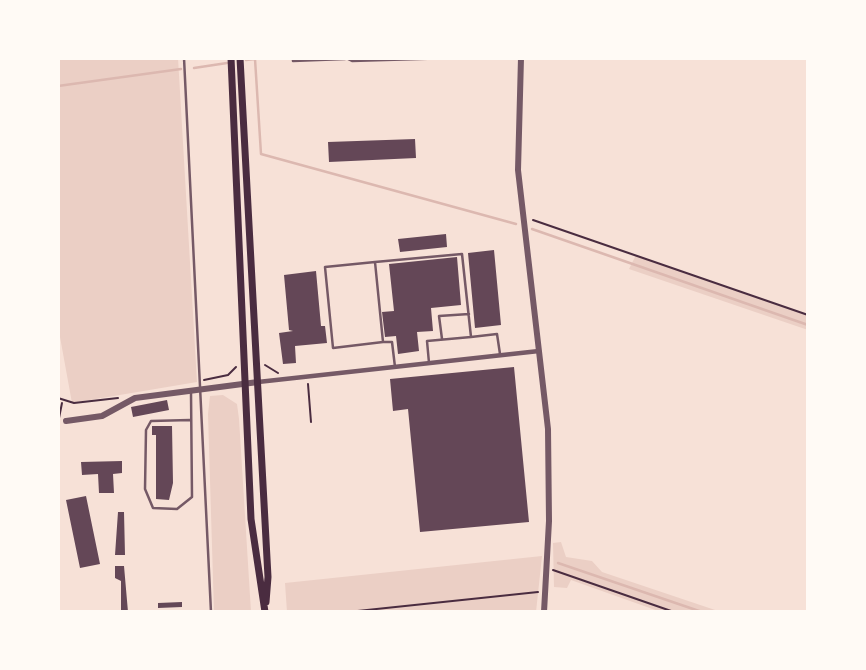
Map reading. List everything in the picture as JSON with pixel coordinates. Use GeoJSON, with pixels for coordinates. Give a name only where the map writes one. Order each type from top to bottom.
{"type":"FeatureCollection","features":[{"type":"Feature","properties":{"kind":"main road"},"geometry":{"type":"LineString","coordinates":[[231,58],[251,519],[265,612]]}},
{"type":"Feature","properties":{"kind":"main road"},"geometry":{"type":"LineString","coordinates":[[240,58],[268,577],[265,612]]}},
{"type":"Feature","properties":{"kind":"street"},"geometry":{"type":"LineString","coordinates":[[522,58],[518,170],[541,351],[549,454],[548,568],[544,612]]}},
{"type":"Feature","properties":{"kind":"street"},"geometry":{"type":"LineString","coordinates":[[66,421],[102,416],[132,400],[202,388],[541,351]]}},
{"type":"Feature","properties":{"kind":"lane"},"geometry":{"type":"LineString","coordinates":[[184,58],[211,612]]}},
{"type":"Feature","properties":{"kind":"lane"},"geometry":{"type":"LineString","coordinates":[[293,58],[293,61],[453,58]]}},
{"type":"Feature","properties":{"kind":"lane"},"geometry":{"type":"LineString","coordinates":[[395,367],[392,342],[333,348],[324,267],[462,254],[471,337]]}},
{"type":"Feature","properties":{"kind":"lane"},"geometry":{"type":"LineString","coordinates":[[375,262],[383,342]]}},
{"type":"Feature","properties":{"kind":"lane"},"geometry":{"type":"LineString","coordinates":[[442,340],[439,316],[469,314]]}},
{"type":"Feature","properties":{"kind":"lane"},"geometry":{"type":"LineString","coordinates":[[429,363],[427,341],[497,334],[500,356]]}},
{"type":"Feature","properties":{"kind":"lane"},"geometry":{"type":"LineString","coordinates":[[190,420],[151,421],[146,430],[145,489],[153,508],[177,509],[192,497],[191,390]]}},
{"type":"Feature","properties":{"kind":"path"},"geometry":{"type":"LineString","coordinates":[[522,216],[808,316]]}},
{"type":"Feature","properties":{"kind":"path"},"geometry":{"type":"LineString","coordinates":[[307,376],[312,422]]}},
{"type":"Feature","properties":{"kind":"path"},"geometry":{"type":"LineString","coordinates":[[58,398],[63,402],[132,400]]}},
{"type":"Feature","properties":{"kind":"path"},"geometry":{"type":"LineString","coordinates":[[60,428],[63,402]]}},
{"type":"Feature","properties":{"kind":"path"},"geometry":{"type":"LineString","coordinates":[[548,568],[674,612]]}},
{"type":"Feature","properties":{"kind":"path"},"geometry":{"type":"LineString","coordinates":[[348,612],[546,592]]}},
{"type":"Feature","properties":{"kind":"shaded area"},"geometry":{"type":"Polygon","coordinates":[[[58,58],[178,58],[197,382],[72,403],[58,326],[58,58]]]}},
{"type":"Feature","properties":{"kind":"shaded area"},"geometry":{"type":"Polygon","coordinates":[[[636,255],[808,315],[808,330],[629,269],[636,255]]]}},
{"type":"Feature","properties":{"kind":"shaded area"},"geometry":{"type":"Polygon","coordinates":[[[223,395],[237,404],[239,419],[251,612],[214,612],[208,414],[210,396],[223,395]]]}},
{"type":"Feature","properties":{"kind":"shaded area"},"geometry":{"type":"Polygon","coordinates":[[[561,542],[566,557],[592,561],[602,572],[721,612],[661,612],[571,580],[567,588],[554,587],[553,543],[561,542]]]}},
{"type":"Feature","properties":{"kind":"shaded area"},"geometry":{"type":"Polygon","coordinates":[[[542,556],[536,612],[287,612],[285,583],[542,556]]]}},
{"type":"Feature","properties":{"kind":"building"},"geometry":{"type":"Polygon","coordinates":[[[415,139],[416,158],[329,162],[328,142],[415,139]]]}},
{"type":"Feature","properties":{"kind":"building"},"geometry":{"type":"Polygon","coordinates":[[[446,234],[447,247],[400,252],[398,239],[446,234]]]}},
{"type":"Feature","properties":{"kind":"building"},"geometry":{"type":"Polygon","coordinates":[[[494,250],[501,325],[475,328],[468,253],[494,250]]]}},
{"type":"Feature","properties":{"kind":"building"},"geometry":{"type":"Polygon","coordinates":[[[457,257],[461,305],[431,308],[433,331],[417,332],[419,351],[398,354],[396,336],[385,337],[382,312],[394,311],[389,264],[457,257]]]}},
{"type":"Feature","properties":{"kind":"building"},"geometry":{"type":"Polygon","coordinates":[[[316,271],[321,326],[325,326],[327,343],[295,346],[296,363],[283,364],[279,333],[293,331],[289,330],[284,275],[316,271]]]}},
{"type":"Feature","properties":{"kind":"building"},"geometry":{"type":"Polygon","coordinates":[[[514,367],[529,522],[420,532],[408,409],[393,411],[390,379],[514,367]]]}},
{"type":"Feature","properties":{"kind":"building"},"geometry":{"type":"Polygon","coordinates":[[[167,400],[169,410],[133,417],[131,407],[167,400]]]}},
{"type":"Feature","properties":{"kind":"building"},"geometry":{"type":"Polygon","coordinates":[[[152,426],[172,426],[173,483],[169,500],[156,499],[156,435],[152,435],[152,426]]]}},
{"type":"Feature","properties":{"kind":"building"},"geometry":{"type":"Polygon","coordinates":[[[122,461],[122,473],[113,474],[114,493],[99,493],[98,474],[82,475],[81,462],[122,461]]]}},
{"type":"Feature","properties":{"kind":"building"},"geometry":{"type":"Polygon","coordinates":[[[86,496],[100,564],[80,568],[66,500],[86,496]]]}},
{"type":"Feature","properties":{"kind":"building"},"geometry":{"type":"Polygon","coordinates":[[[118,512],[124,512],[125,555],[115,555],[118,512]]]}},
{"type":"Feature","properties":{"kind":"building"},"geometry":{"type":"Polygon","coordinates":[[[115,566],[124,566],[128,612],[121,612],[121,581],[115,578],[115,566]]]}},
{"type":"Feature","properties":{"kind":"building"},"geometry":{"type":"Polygon","coordinates":[[[182,602],[182,607],[158,608],[158,603],[182,602]]]}},
{"type":"Feature","properties":{"kind":"waterway"},"geometry":{"type":"LineString","coordinates":[[246,60],[255,59],[261,154],[516,224]]}},
{"type":"Feature","properties":{"kind":"waterway"},"geometry":{"type":"LineString","coordinates":[[194,68],[227,63]]}},
{"type":"Feature","properties":{"kind":"waterway"},"geometry":{"type":"LineString","coordinates":[[58,86],[181,69]]}},
{"type":"Feature","properties":{"kind":"waterway"},"geometry":{"type":"LineString","coordinates":[[532,229],[808,325]]}},
{"type":"Feature","properties":{"kind":"waterway"},"geometry":{"type":"LineString","coordinates":[[558,563],[702,612]]}}]}
